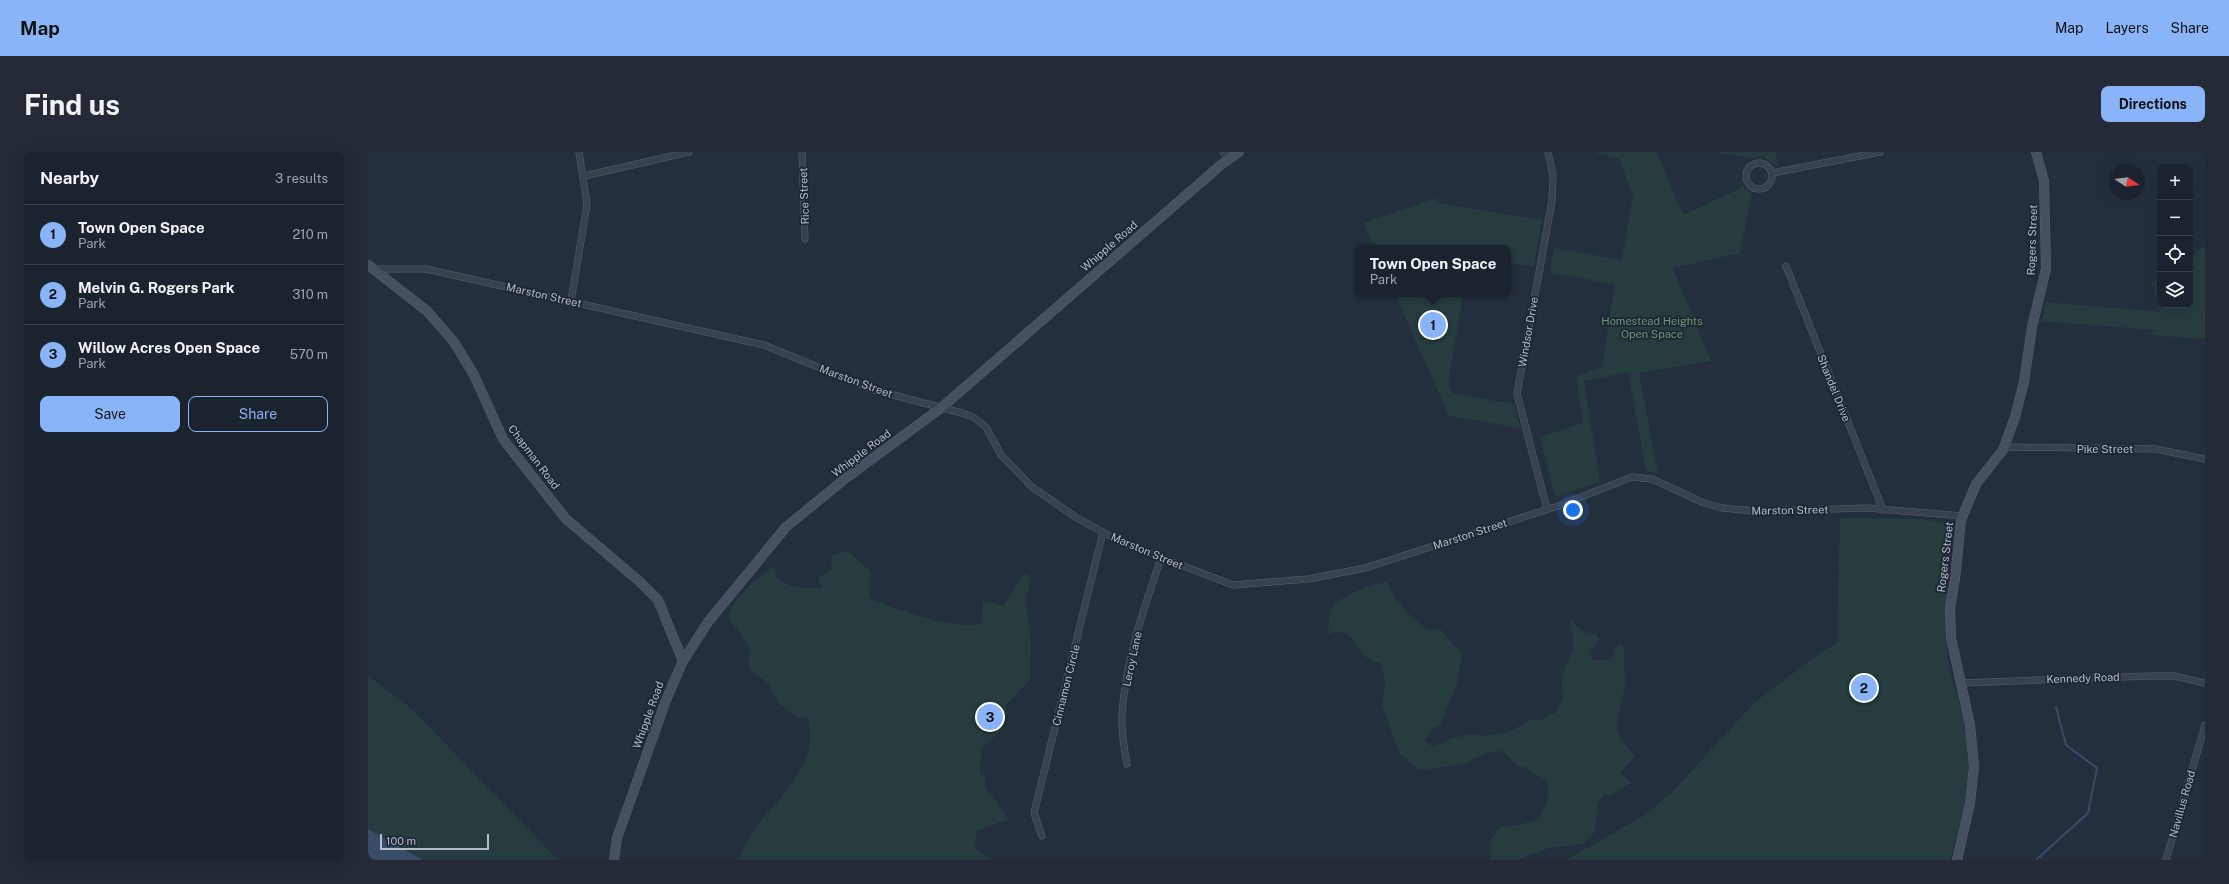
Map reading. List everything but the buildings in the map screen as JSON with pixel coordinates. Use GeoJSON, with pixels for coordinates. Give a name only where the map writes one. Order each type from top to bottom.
{"type":"FeatureCollection","features":[{"type":"Feature","properties":{"kind":"street"},"geometry":{"type":"LineString","coordinates":[[571,301],[587,204],[584,176],[579,152]]}},
{"type":"Feature","properties":{"kind":"street"},"geometry":{"type":"LineString","coordinates":[[584,176],[689,152]]}},
{"type":"Feature","properties":{"kind":"street","name":"Rice Street"},"geometry":{"type":"LineString","coordinates":[[802,152],[805,239]]}},
{"type":"Feature","properties":{"kind":"street","name":"Whipple Road"},"geometry":{"type":"LineString","coordinates":[[614,860],[617,838],[635,784],[668,694],[683,661],[708,622],[786,527],[846,478],[941,408],[1226,156],[1239,152]]}},
{"type":"Feature","properties":{"kind":"street","name":"Windsor Drive"},"geometry":{"type":"LineString","coordinates":[[1547,509],[1517,394],[1552,201],[1553,176],[1548,152]]}},
{"type":"Feature","properties":{"kind":"street"},"geometry":{"type":"LineString","coordinates":[[1772,173],[1880,152]]}},
{"type":"Feature","properties":{"kind":"street","name":"Rogers Street"},"geometry":{"type":"LineString","coordinates":[[1957,860],[1970,803],[1974,766],[1973,738],[1951,638],[1950,608],[1962,516],[1976,484],[2004,447],[2015,417],[2024,382],[2032,327],[2046,268],[2044,182],[2036,152]]}},
{"type":"Feature","properties":{"kind":"street"},"geometry":{"type":"LineString","coordinates":[[1756,164],[1766,165],[1772,173],[1771,182],[1765,188],[1754,188],[1747,181],[1748,170],[1756,164]]}},
{"type":"Feature","properties":{"kind":"street","name":"Shandel Drive"},"geometry":{"type":"LineString","coordinates":[[1786,266],[1883,510]]}},
{"type":"Feature","properties":{"kind":"street","name":"Marston Street"},"geometry":{"type":"LineString","coordinates":[[371,267],[426,269],[571,301],[694,331],[764,345],[874,390],[973,417],[986,427],[1001,455],[1012,469],[1032,487],[1077,518],[1123,543],[1233,585],[1308,579],[1365,568],[1547,509],[1632,477],[1652,479],[1704,503],[1722,508],[1755,510],[1883,510],[1962,516]]}},
{"type":"Feature","properties":{"kind":"street","name":"Chapman Road"},"geometry":{"type":"LineString","coordinates":[[371,267],[427,311],[454,342],[474,375],[503,439],[566,519],[640,581],[658,600],[683,661]]}},
{"type":"Feature","properties":{"kind":"street","name":"Pike Street"},"geometry":{"type":"LineString","coordinates":[[2004,447],[2156,449],[2205,459]]}},
{"type":"Feature","properties":{"kind":"street","name":"Cinnamon Circle"},"geometry":{"type":"LineString","coordinates":[[1042,836],[1034,813],[1103,532]]}},
{"type":"Feature","properties":{"kind":"street","name":"Leroy Lane"},"geometry":{"type":"LineString","coordinates":[[1127,764],[1123,740],[1124,699],[1134,647],[1161,558]]}},
{"type":"Feature","properties":{"kind":"street","name":"Kennedy Road"},"geometry":{"type":"LineString","coordinates":[[1961,683],[2150,676],[2174,676],[2205,683]]}},
{"type":"Feature","properties":{"kind":"street","name":"Navillus Road"},"geometry":{"type":"LineString","coordinates":[[2166,860],[2205,725]]}},
{"type":"Feature","properties":{"kind":"green space","name":"Homestead Heights Open Space"},"geometry":{"type":"Polygon","coordinates":[[[1594,152],[1657,152],[1683,215],[1743,187],[1752,194],[1740,253],[1673,268],[1711,361],[1639,373],[1658,474],[1646,470],[1628,372],[1584,381],[1600,481],[1560,497],[1557,496],[1553,490],[1540,437],[1583,423],[1576,376],[1602,367],[1615,284],[1550,273],[1554,248],[1622,260],[1633,195],[1619,159],[1594,152]]]}},
{"type":"Feature","properties":{"kind":"green space"},"geometry":{"type":"Polygon","coordinates":[[[1714,152],[1775,152],[1779,165],[1776,165],[1762,156],[1751,158],[1714,152]]]}},
{"type":"Feature","properties":{"kind":"green space"},"geometry":{"type":"Polygon","coordinates":[[[1437,198],[1438,203],[1542,220],[1534,267],[1511,263],[1511,245],[1373,245],[1363,223],[1437,198]]]}},
{"type":"Feature","properties":{"kind":"green space"},"geometry":{"type":"Polygon","coordinates":[[[2205,246],[2205,339],[2150,335],[2154,330],[2042,321],[2045,302],[2160,312],[2159,308],[2193,308],[2193,255],[2205,246]]]}},
{"type":"Feature","properties":{"kind":"green space"},"geometry":{"type":"Polygon","coordinates":[[[2157,279],[2157,301],[2152,283],[2157,279]]]}},
{"type":"Feature","properties":{"kind":"green space"},"geometry":{"type":"Polygon","coordinates":[[[1396,297],[1462,297],[1448,383],[1453,394],[1514,404],[1520,428],[1449,416],[1396,297]]]}},
{"type":"Feature","properties":{"kind":"green space"},"geometry":{"type":"Polygon","coordinates":[[[1840,518],[1921,519],[1954,524],[1949,569],[1946,645],[1949,667],[1964,720],[1968,746],[1968,762],[1962,813],[1950,860],[1566,860],[1645,815],[1674,790],[1755,702],[1816,656],[1837,643],[1840,518]]]}},
{"type":"Feature","properties":{"kind":"green space"},"geometry":{"type":"Polygon","coordinates":[[[848,551],[871,572],[869,590],[871,599],[941,622],[970,625],[981,624],[983,601],[1003,606],[1023,574],[1031,576],[1026,600],[1031,642],[1030,680],[1007,704],[1003,729],[981,749],[980,774],[986,776],[984,785],[1008,819],[977,831],[975,849],[991,860],[739,860],[747,842],[758,825],[796,777],[806,760],[810,740],[808,719],[794,715],[777,702],[768,683],[748,668],[750,648],[728,617],[730,611],[747,588],[775,566],[776,576],[787,584],[803,588],[822,588],[818,577],[829,573],[832,569],[831,559],[834,554],[848,551]]]}},
{"type":"Feature","properties":{"kind":"green space"},"geometry":{"type":"Polygon","coordinates":[[[1387,582],[1399,603],[1415,620],[1428,630],[1440,629],[1462,654],[1457,683],[1440,725],[1434,728],[1425,741],[1433,747],[1452,738],[1471,734],[1483,736],[1509,732],[1532,719],[1541,721],[1556,712],[1563,697],[1561,686],[1564,669],[1573,649],[1573,636],[1569,620],[1572,621],[1581,631],[1596,634],[1599,639],[1590,652],[1592,660],[1612,659],[1614,649],[1620,645],[1624,646],[1625,686],[1616,727],[1620,739],[1635,757],[1620,773],[1631,783],[1613,794],[1603,796],[1598,803],[1595,832],[1582,844],[1549,848],[1516,860],[1491,860],[1490,840],[1501,827],[1518,825],[1539,819],[1549,797],[1547,782],[1527,768],[1518,766],[1503,751],[1488,753],[1474,758],[1465,764],[1419,770],[1400,754],[1382,706],[1385,682],[1381,663],[1370,660],[1364,655],[1353,639],[1344,632],[1328,634],[1330,612],[1335,604],[1341,599],[1357,591],[1387,582]]]}},
{"type":"Feature","properties":{"kind":"green space"},"geometry":{"type":"Polygon","coordinates":[[[368,676],[412,709],[558,860],[423,860],[368,829],[368,676]]]}},
{"type":"Feature","properties":{"kind":"water"},"geometry":{"type":"Polygon","coordinates":[[[368,829],[423,860],[368,860],[368,829]]]}},
{"type":"Feature","properties":{"kind":"waterway"},"geometry":{"type":"LineString","coordinates":[[2036,860],[2088,813],[2097,768],[2066,745],[2056,707]]}},
{"type":"Feature","properties":{"kind":"place","name":"Town Open Space"},"geometry":{"type":"Point","coordinates":[1433,325]}},
{"type":"Feature","properties":{"kind":"place","name":"Melvin G. Rogers Park"},"geometry":{"type":"Point","coordinates":[1864,688]}},
{"type":"Feature","properties":{"kind":"place","name":"Willow Acres Open Space"},"geometry":{"type":"Point","coordinates":[990,717]}}]}
